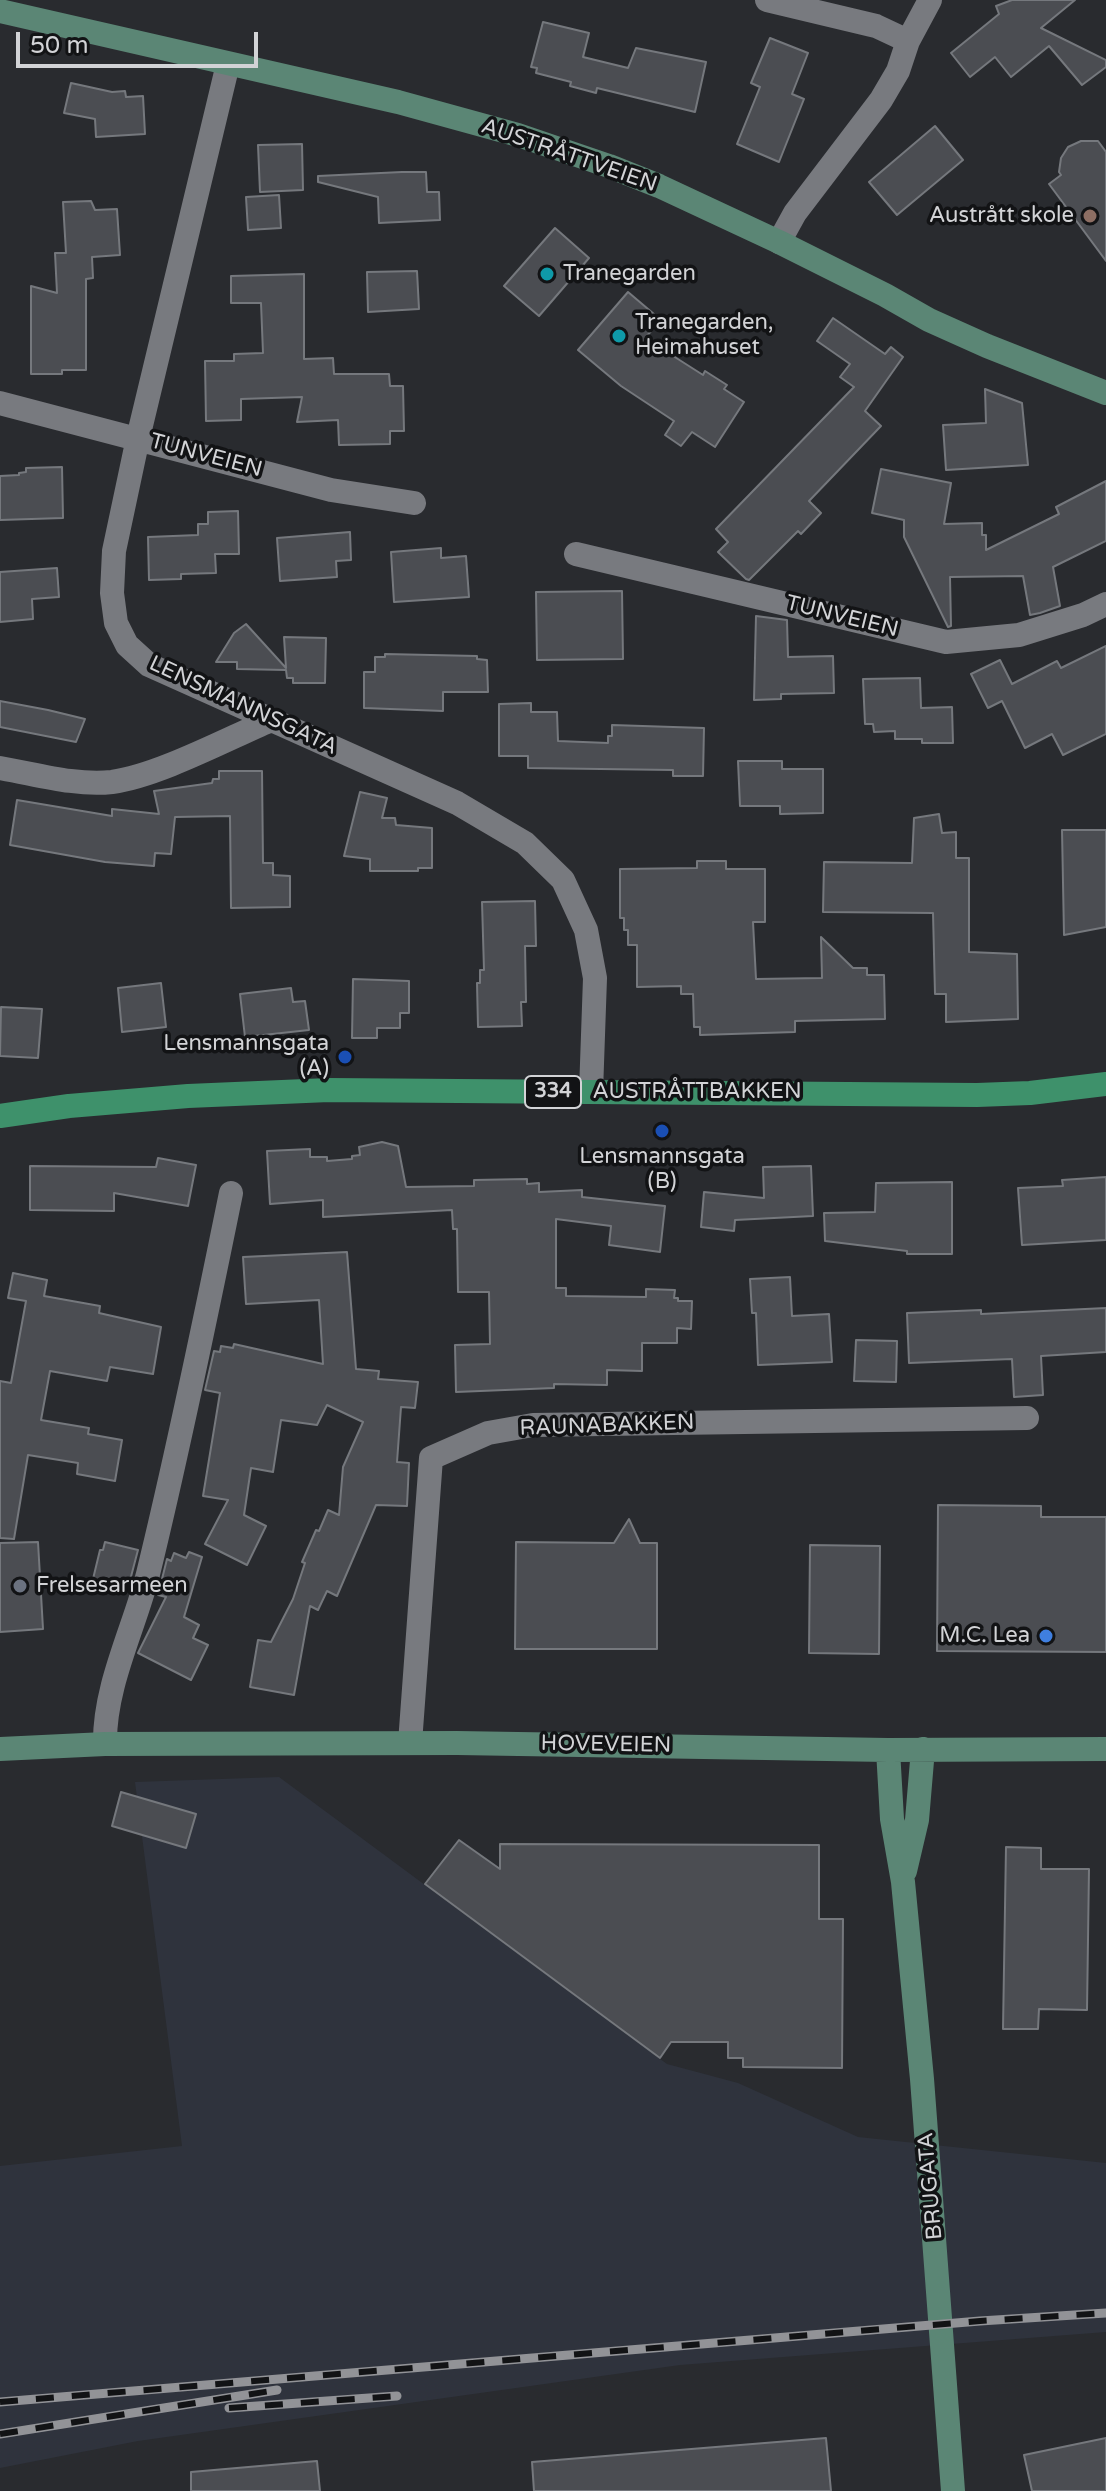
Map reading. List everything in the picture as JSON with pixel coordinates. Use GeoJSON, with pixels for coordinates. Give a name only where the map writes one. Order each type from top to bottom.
{"type":"FeatureCollection","features":[{"type":"Feature","properties":{"kind":"main road","name":"AUSTRÅTTVEIEN"},"geometry":{"type":"LineString","coordinates":[[0,11],[398,102],[518,135],[659,186],[779,242],[929,320],[1106,393]]}},
{"type":"Feature","properties":{"kind":"main road","name":"AUSTRÅTTBAKKEN"},"geometry":{"type":"LineString","coordinates":[[0,1116],[69,1106],[188,1096],[329,1090],[977,1095],[1030,1093],[1106,1084]]}},
{"type":"Feature","properties":{"kind":"main road","name":"HOVEVEIEN"},"geometry":{"type":"LineString","coordinates":[[0,1749],[105,1744],[410,1743],[888,1750],[1106,1749]]}},
{"type":"Feature","properties":{"kind":"main road","name":"BRUGATA"},"geometry":{"type":"LineString","coordinates":[[903,1882],[917,1820],[923,1749]]}},
{"type":"Feature","properties":{"kind":"main road","name":"BRUGATA"},"geometry":{"type":"LineString","coordinates":[[888,1750],[892,1819],[903,1882],[922,2079],[953,2491]]}},
{"type":"Feature","properties":{"kind":"street"},"geometry":{"type":"LineString","coordinates":[[767,0],[876,26],[908,41]]}},
{"type":"Feature","properties":{"kind":"street"},"geometry":{"type":"LineString","coordinates":[[779,242],[795,213],[881,100],[898,71],[908,41],[930,0]]}},
{"type":"Feature","properties":{"kind":"street","name":"LENSMANNSGATA"},"geometry":{"type":"LineString","coordinates":[[228,64],[114,551],[112,593],[116,623],[127,645],[149,665],[457,803],[525,843],[563,880],[586,930],[595,978],[591,1092]]}},
{"type":"Feature","properties":{"kind":"street","name":"TUNVEIEN"},"geometry":{"type":"LineString","coordinates":[[0,403],[331,490],[414,503]]}},
{"type":"Feature","properties":{"kind":"street","name":"TUNVEIEN"},"geometry":{"type":"LineString","coordinates":[[576,554],[946,642],[1019,635],[1083,615],[1106,604]]}},
{"type":"Feature","properties":{"kind":"street"},"geometry":{"type":"LineString","coordinates":[[0,768],[79,781],[112,782],[152,771],[269,721]]}},
{"type":"Feature","properties":{"kind":"street"},"geometry":{"type":"LineString","coordinates":[[105,1744],[105,1721],[141,1603],[183,1433],[231,1193]]}},
{"type":"Feature","properties":{"kind":"street","name":"RAUNABAKKEN"},"geometry":{"type":"LineString","coordinates":[[410,1743],[431,1458],[488,1433],[533,1425],[1027,1418]]}},
{"type":"Feature","properties":{"kind":"shaded area"},"geometry":{"type":"Polygon","coordinates":[[[279,1777],[667,2064],[738,2083],[858,2137],[1106,2163],[1106,2332],[680,2365],[138,2441],[0,2468],[0,2166],[182,2146],[135,1782],[279,1777]]]}},
{"type":"Feature","properties":{"kind":"building"},"geometry":{"type":"Polygon","coordinates":[[[1012,0],[1075,0],[1041,28],[1106,60],[1106,67],[1082,85],[1049,46],[1011,77],[995,57],[970,77],[951,53],[999,14],[996,6],[1012,0]]]}},
{"type":"Feature","properties":{"kind":"building"},"geometry":{"type":"Polygon","coordinates":[[[543,22],[589,33],[583,57],[628,68],[636,48],[706,62],[695,112],[597,88],[596,93],[570,86],[571,82],[536,73],[537,68],[531,67],[543,22]]]}},
{"type":"Feature","properties":{"kind":"building"},"geometry":{"type":"Polygon","coordinates":[[[770,38],[808,53],[792,94],[804,99],[779,162],[737,144],[760,87],[751,83],[770,38]]]}},
{"type":"Feature","properties":{"kind":"building"},"geometry":{"type":"Polygon","coordinates":[[[71,83],[112,92],[125,91],[126,97],[143,96],[145,134],[96,137],[95,119],[64,113],[71,83]]]}},
{"type":"Feature","properties":{"kind":"building"},"geometry":{"type":"Polygon","coordinates":[[[935,126],[963,160],[897,215],[869,182],[935,126]]]}},
{"type":"Feature","properties":{"kind":"building","name":"Austrått skole"},"geometry":{"type":"Polygon","coordinates":[[[1081,141],[1098,141],[1106,152],[1106,261],[1049,184],[1061,175],[1061,158],[1068,147],[1081,141]]]}},
{"type":"Feature","properties":{"kind":"building"},"geometry":{"type":"Polygon","coordinates":[[[302,144],[303,190],[260,192],[258,145],[302,144]]]}},
{"type":"Feature","properties":{"kind":"building"},"geometry":{"type":"Polygon","coordinates":[[[426,172],[427,192],[439,192],[440,220],[379,223],[378,197],[318,182],[318,176],[426,172]]]}},
{"type":"Feature","properties":{"kind":"building"},"geometry":{"type":"Polygon","coordinates":[[[279,195],[281,228],[248,230],[246,197],[279,195]]]}},
{"type":"Feature","properties":{"kind":"building"},"geometry":{"type":"Polygon","coordinates":[[[91,201],[95,210],[117,209],[120,255],[92,257],[93,278],[86,279],[86,370],[31,374],[31,286],[57,293],[55,253],[66,253],[63,202],[91,201]]]}},
{"type":"Feature","properties":{"kind":"building","name":"Tranegarden"},"geometry":{"type":"Polygon","coordinates":[[[555,228],[589,258],[539,316],[504,286],[555,228]]]}},
{"type":"Feature","properties":{"kind":"building"},"geometry":{"type":"Polygon","coordinates":[[[417,271],[419,309],[368,312],[367,272],[417,271]]]}},
{"type":"Feature","properties":{"kind":"building"},"geometry":{"type":"Polygon","coordinates":[[[304,274],[304,359],[333,358],[334,374],[389,374],[390,386],[403,386],[404,431],[390,431],[390,444],[339,445],[338,420],[297,422],[302,397],[241,399],[241,420],[206,421],[205,361],[234,361],[234,354],[263,353],[261,303],[231,303],[231,276],[304,274]]]}},
{"type":"Feature","properties":{"kind":"building"},"geometry":{"type":"Polygon","coordinates":[[[628,292],[661,320],[645,338],[703,375],[705,371],[727,385],[724,389],[744,402],[715,447],[692,432],[681,446],[665,435],[674,421],[621,386],[578,350],[628,292]]]}},
{"type":"Feature","properties":{"kind":"building"},"geometry":{"type":"Polygon","coordinates":[[[833,318],[885,354],[891,347],[903,357],[865,411],[881,426],[809,501],[821,513],[801,534],[798,531],[749,580],[718,552],[728,542],[716,529],[854,387],[840,377],[850,364],[817,341],[833,318]]]}},
{"type":"Feature","properties":{"kind":"building"},"geometry":{"type":"Polygon","coordinates":[[[985,389],[1022,403],[1028,465],[946,470],[943,425],[986,423],[985,389]]]}},
{"type":"Feature","properties":{"kind":"building"},"geometry":{"type":"Polygon","coordinates":[[[62,467],[63,518],[0,520],[0,476],[19,475],[26,472],[26,468],[62,467]]]}},
{"type":"Feature","properties":{"kind":"building"},"geometry":{"type":"Polygon","coordinates":[[[881,469],[951,483],[944,524],[982,523],[986,550],[1059,514],[1056,507],[1106,481],[1106,541],[1053,567],[1060,606],[1040,613],[1030,615],[1023,576],[950,577],[951,626],[948,627],[904,537],[904,520],[872,513],[881,469]]]}},
{"type":"Feature","properties":{"kind":"building"},"geometry":{"type":"Polygon","coordinates":[[[238,511],[239,554],[215,554],[216,573],[181,574],[181,579],[149,580],[148,537],[198,535],[198,524],[208,524],[208,512],[238,511]]]}},
{"type":"Feature","properties":{"kind":"building"},"geometry":{"type":"Polygon","coordinates":[[[350,532],[351,560],[336,561],[337,577],[280,581],[277,538],[350,532]]]}},
{"type":"Feature","properties":{"kind":"building"},"geometry":{"type":"Polygon","coordinates":[[[441,548],[441,558],[466,556],[469,597],[394,602],[391,552],[441,548]]]}},
{"type":"Feature","properties":{"kind":"building"},"geometry":{"type":"Polygon","coordinates":[[[57,568],[59,597],[32,599],[33,619],[0,622],[0,572],[57,568]]]}},
{"type":"Feature","properties":{"kind":"building"},"geometry":{"type":"Polygon","coordinates":[[[622,591],[623,659],[537,660],[536,592],[622,591]]]}},
{"type":"Feature","properties":{"kind":"building"},"geometry":{"type":"Polygon","coordinates":[[[756,616],[787,620],[788,657],[833,656],[834,693],[781,694],[781,699],[754,700],[756,616]]]}},
{"type":"Feature","properties":{"kind":"building"},"geometry":{"type":"Polygon","coordinates":[[[246,624],[286,668],[284,637],[326,638],[325,683],[293,683],[293,678],[287,678],[286,670],[237,669],[237,662],[216,662],[234,633],[246,624]]]}},
{"type":"Feature","properties":{"kind":"building"},"geometry":{"type":"Polygon","coordinates":[[[1106,646],[1106,734],[1063,755],[1052,734],[1025,748],[1002,701],[988,708],[971,674],[1000,660],[1012,684],[1057,661],[1061,668],[1106,646]]]}},
{"type":"Feature","properties":{"kind":"building"},"geometry":{"type":"Polygon","coordinates":[[[385,654],[477,656],[477,659],[487,660],[488,692],[443,692],[443,711],[364,708],[364,672],[375,672],[375,657],[385,657],[385,654]]]}},
{"type":"Feature","properties":{"kind":"building"},"geometry":{"type":"Polygon","coordinates":[[[920,678],[921,708],[952,707],[953,743],[895,739],[895,731],[874,732],[873,724],[865,724],[863,679],[920,678]]]}},
{"type":"Feature","properties":{"kind":"building"},"geometry":{"type":"Polygon","coordinates":[[[0,701],[85,719],[76,742],[0,727],[0,701]]]}},
{"type":"Feature","properties":{"kind":"building"},"geometry":{"type":"Polygon","coordinates":[[[531,703],[531,712],[557,712],[558,741],[608,743],[612,725],[704,728],[703,776],[673,776],[673,770],[528,768],[528,756],[499,756],[499,704],[531,703]]]}},
{"type":"Feature","properties":{"kind":"building"},"geometry":{"type":"Polygon","coordinates":[[[738,761],[782,761],[782,769],[823,769],[823,813],[780,814],[780,806],[740,806],[738,761]]]}},
{"type":"Feature","properties":{"kind":"building"},"geometry":{"type":"Polygon","coordinates":[[[219,771],[262,771],[263,863],[273,863],[273,875],[290,876],[290,907],[231,908],[230,816],[175,817],[171,854],[155,853],[154,866],[105,862],[10,845],[17,800],[112,816],[112,809],[159,814],[154,791],[212,783],[213,779],[219,779],[219,771]]]}},
{"type":"Feature","properties":{"kind":"building"},"geometry":{"type":"Polygon","coordinates":[[[360,792],[387,798],[382,818],[395,818],[396,825],[432,828],[432,868],[370,871],[370,859],[344,856],[360,792]]]}},
{"type":"Feature","properties":{"kind":"building"},"geometry":{"type":"Polygon","coordinates":[[[939,814],[942,833],[956,832],[956,858],[969,858],[969,952],[1017,954],[1018,1019],[946,1022],[946,994],[935,994],[933,913],[823,912],[824,862],[912,863],[914,818],[939,814]]]}},
{"type":"Feature","properties":{"kind":"building"},"geometry":{"type":"Polygon","coordinates":[[[1062,830],[1106,830],[1106,927],[1064,935],[1062,830]]]}},
{"type":"Feature","properties":{"kind":"building"},"geometry":{"type":"Polygon","coordinates":[[[697,861],[726,861],[726,869],[765,869],[765,922],[753,922],[756,979],[822,978],[821,937],[853,968],[867,968],[867,975],[884,975],[885,1019],[795,1021],[795,1032],[700,1035],[700,1027],[694,1027],[693,994],[681,994],[681,986],[637,987],[637,945],[628,945],[628,930],[624,930],[624,918],[620,918],[620,869],[697,868],[697,861]]]}},
{"type":"Feature","properties":{"kind":"building"},"geometry":{"type":"Polygon","coordinates":[[[535,901],[536,946],[525,946],[526,1002],[521,1002],[522,1026],[478,1027],[477,983],[480,983],[480,970],[484,970],[482,902],[535,901]]]}},
{"type":"Feature","properties":{"kind":"building"},"geometry":{"type":"Polygon","coordinates":[[[353,979],[409,981],[409,1013],[400,1013],[400,1028],[377,1028],[377,1038],[352,1038],[353,979]]]}},
{"type":"Feature","properties":{"kind":"building"},"geometry":{"type":"Polygon","coordinates":[[[161,983],[166,1027],[122,1032],[118,988],[161,983]]]}},
{"type":"Feature","properties":{"kind":"building"},"geometry":{"type":"Polygon","coordinates":[[[291,988],[293,1002],[305,1001],[309,1030],[245,1037],[240,994],[291,988]]]}},
{"type":"Feature","properties":{"kind":"building"},"geometry":{"type":"Polygon","coordinates":[[[1,1007],[42,1009],[38,1058],[0,1056],[1,1007]]]}},
{"type":"Feature","properties":{"kind":"building"},"geometry":{"type":"Polygon","coordinates":[[[382,1142],[398,1146],[406,1187],[474,1186],[474,1180],[527,1179],[527,1184],[539,1183],[539,1192],[582,1190],[582,1197],[665,1206],[660,1252],[609,1245],[611,1226],[556,1219],[556,1288],[566,1288],[566,1296],[646,1297],[646,1289],[675,1290],[674,1298],[678,1301],[692,1301],[691,1329],[677,1328],[677,1343],[642,1343],[642,1371],[607,1370],[607,1385],[554,1384],[554,1388],[456,1392],[455,1345],[490,1344],[489,1292],[458,1292],[457,1229],[453,1229],[452,1210],[323,1217],[323,1200],[270,1204],[267,1151],[310,1149],[310,1157],[327,1157],[327,1161],[352,1159],[352,1156],[360,1155],[359,1147],[382,1142]]]}},
{"type":"Feature","properties":{"kind":"building"},"geometry":{"type":"Polygon","coordinates":[[[158,1158],[196,1165],[188,1206],[114,1193],[114,1211],[30,1210],[30,1166],[156,1167],[158,1158]]]}},
{"type":"Feature","properties":{"kind":"building"},"geometry":{"type":"Polygon","coordinates":[[[811,1166],[813,1216],[735,1220],[734,1231],[701,1227],[704,1192],[764,1198],[763,1167],[811,1166]]]}},
{"type":"Feature","properties":{"kind":"building"},"geometry":{"type":"Polygon","coordinates":[[[1106,1177],[1106,1240],[1022,1245],[1018,1188],[1063,1186],[1062,1180],[1106,1177]]]}},
{"type":"Feature","properties":{"kind":"building"},"geometry":{"type":"Polygon","coordinates":[[[952,1182],[952,1254],[907,1254],[907,1251],[825,1241],[824,1213],[875,1212],[876,1183],[952,1182]]]}},
{"type":"Feature","properties":{"kind":"building"},"geometry":{"type":"Polygon","coordinates":[[[347,1252],[356,1369],[379,1371],[378,1379],[418,1382],[415,1408],[401,1407],[397,1462],[409,1463],[407,1506],[376,1505],[337,1596],[327,1591],[318,1610],[310,1606],[294,1695],[250,1687],[258,1640],[271,1642],[293,1599],[305,1563],[302,1562],[316,1530],[319,1531],[328,1510],[339,1515],[343,1467],[363,1422],[327,1405],[317,1425],[281,1420],[273,1472],[251,1468],[244,1515],[266,1526],[247,1565],[205,1544],[228,1500],[203,1496],[220,1393],[205,1390],[214,1351],[220,1352],[221,1346],[233,1348],[234,1344],[323,1364],[319,1300],[246,1304],[243,1257],[347,1252]]]}},
{"type":"Feature","properties":{"kind":"building"},"geometry":{"type":"Polygon","coordinates":[[[13,1273],[47,1280],[44,1296],[100,1306],[99,1313],[161,1327],[153,1374],[110,1367],[107,1381],[50,1371],[41,1420],[89,1428],[88,1434],[122,1440],[115,1481],[77,1474],[78,1463],[28,1455],[14,1539],[0,1538],[0,1381],[11,1383],[26,1301],[8,1298],[13,1273]]]}},
{"type":"Feature","properties":{"kind":"building"},"geometry":{"type":"Polygon","coordinates":[[[790,1277],[792,1316],[829,1314],[832,1362],[758,1365],[756,1313],[752,1313],[750,1279],[790,1277]]]}},
{"type":"Feature","properties":{"kind":"building"},"geometry":{"type":"Polygon","coordinates":[[[1106,1308],[1106,1352],[1041,1356],[1043,1395],[1014,1397],[1012,1359],[909,1363],[907,1313],[981,1310],[981,1314],[1106,1308]]]}},
{"type":"Feature","properties":{"kind":"building"},"geometry":{"type":"Polygon","coordinates":[[[856,1340],[897,1341],[896,1382],[854,1381],[856,1340]]]}},
{"type":"Feature","properties":{"kind":"building"},"geometry":{"type":"Polygon","coordinates":[[[938,1505],[1041,1506],[1041,1517],[1106,1517],[1106,1652],[937,1651],[938,1505]]]}},
{"type":"Feature","properties":{"kind":"building"},"geometry":{"type":"Polygon","coordinates":[[[629,1519],[640,1543],[657,1543],[657,1649],[515,1649],[516,1542],[614,1543],[629,1519]]]}},
{"type":"Feature","properties":{"kind":"building","name":"Frelsesarmeen"},"geometry":{"type":"Polygon","coordinates":[[[38,1542],[43,1629],[0,1632],[0,1543],[38,1542]]]}},
{"type":"Feature","properties":{"kind":"building"},"geometry":{"type":"Polygon","coordinates":[[[105,1542],[138,1550],[128,1588],[93,1579],[105,1542]]]}},
{"type":"Feature","properties":{"kind":"building"},"geometry":{"type":"Polygon","coordinates":[[[810,1545],[880,1546],[879,1654],[809,1653],[810,1545]]]}},
{"type":"Feature","properties":{"kind":"building"},"geometry":{"type":"Polygon","coordinates":[[[189,1552],[202,1557],[184,1617],[199,1625],[193,1638],[208,1645],[191,1680],[138,1653],[166,1597],[158,1595],[167,1559],[171,1561],[174,1553],[186,1558],[189,1552]]]}},
{"type":"Feature","properties":{"kind":"building"},"geometry":{"type":"Polygon","coordinates":[[[121,1792],[196,1814],[186,1848],[112,1826],[121,1792]]]}},
{"type":"Feature","properties":{"kind":"building"},"geometry":{"type":"Polygon","coordinates":[[[459,1840],[500,1869],[500,1844],[819,1845],[819,1919],[843,1919],[842,2068],[743,2067],[743,2058],[728,2058],[728,2042],[671,2042],[660,2058],[425,1884],[459,1840]]]}},
{"type":"Feature","properties":{"kind":"building"},"geometry":{"type":"Polygon","coordinates":[[[1006,1847],[1041,1848],[1041,1869],[1089,1869],[1087,2010],[1039,2009],[1038,2029],[1003,2029],[1006,1847]]]}},
{"type":"Feature","properties":{"kind":"building"},"geometry":{"type":"Polygon","coordinates":[[[826,2438],[831,2491],[534,2491],[532,2462],[826,2438]]]}},
{"type":"Feature","properties":{"kind":"building"},"geometry":{"type":"Polygon","coordinates":[[[1106,2438],[1106,2491],[1032,2491],[1024,2455],[1106,2438]]]}},
{"type":"Feature","properties":{"kind":"building"},"geometry":{"type":"Polygon","coordinates":[[[317,2461],[320,2491],[191,2491],[191,2472],[317,2461]]]}},
{"type":"Feature","properties":{"kind":"railway"},"geometry":{"type":"LineString","coordinates":[[0,2402],[1106,2313]]}},
{"type":"Feature","properties":{"kind":"railway"},"geometry":{"type":"LineString","coordinates":[[0,2434],[277,2390]]}},
{"type":"Feature","properties":{"kind":"railway"},"geometry":{"type":"LineString","coordinates":[[229,2408],[397,2396]]}},
{"type":"Feature","properties":{"kind":"place","name":"Austrått skole"},"geometry":{"type":"Point","coordinates":[1090,216]}},
{"type":"Feature","properties":{"kind":"place","name":"Tranegarden"},"geometry":{"type":"Point","coordinates":[547,274]}},
{"type":"Feature","properties":{"kind":"place","name":"Tranegarden, Heimahuset"},"geometry":{"type":"Point","coordinates":[619,336]}},
{"type":"Feature","properties":{"kind":"place","name":"Lensmannsgata (A)"},"geometry":{"type":"Point","coordinates":[345,1057]}},
{"type":"Feature","properties":{"kind":"place","name":"Lensmannsgata (B)"},"geometry":{"type":"Point","coordinates":[662,1131]}},
{"type":"Feature","properties":{"kind":"place","name":"Frelsesarmeen"},"geometry":{"type":"Point","coordinates":[20,1586]}},
{"type":"Feature","properties":{"kind":"place","name":"M.C. Lea"},"geometry":{"type":"Point","coordinates":[1046,1636]}}]}
